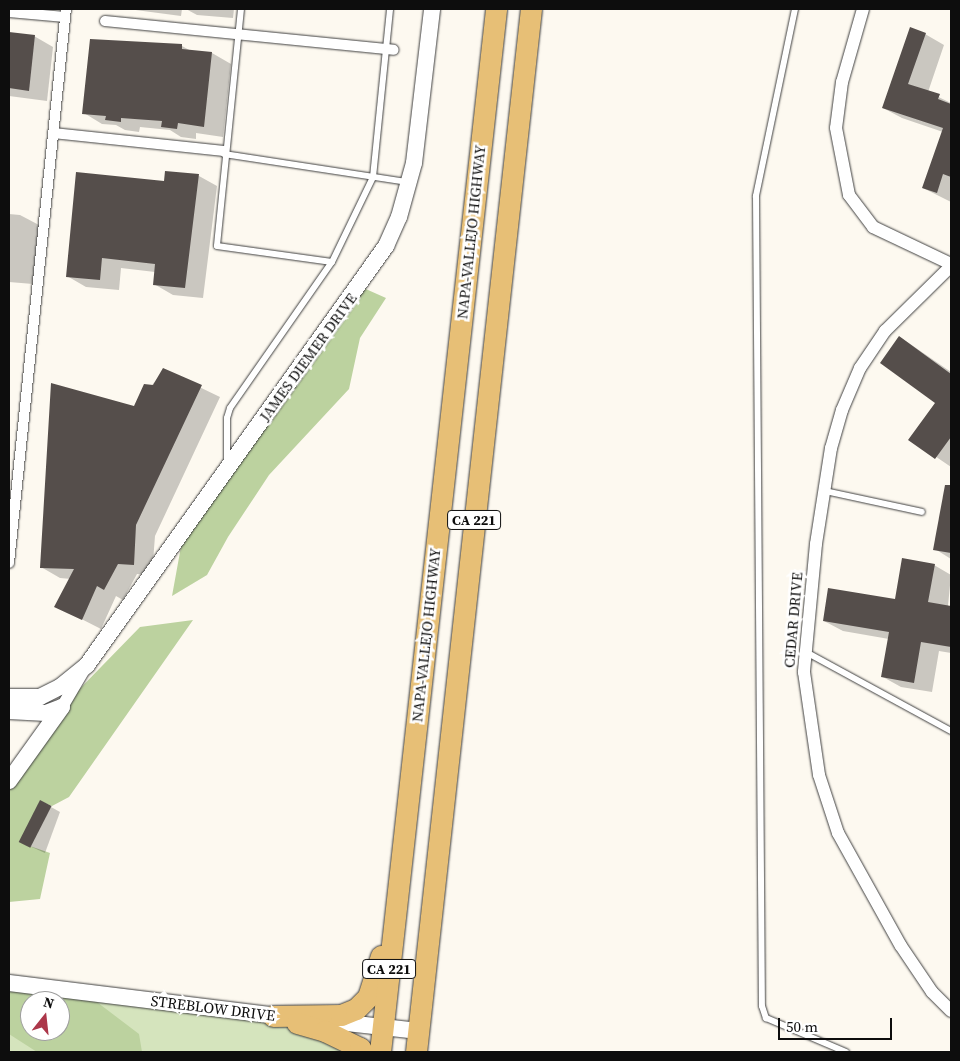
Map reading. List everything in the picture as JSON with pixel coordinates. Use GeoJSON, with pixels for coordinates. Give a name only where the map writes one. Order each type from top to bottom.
{"type":"FeatureCollection","features":[{"type":"Feature","properties":{"kind":"main road","name":"NAPA-VALLEJO HIGHWAY"},"geometry":{"type":"LineString","coordinates":[[380,1052],[496,9]]}},
{"type":"Feature","properties":{"kind":"main road","name":"CA 221"},"geometry":{"type":"LineString","coordinates":[[417,1042],[531,9]]}},
{"type":"Feature","properties":{"kind":"main road"},"geometry":{"type":"LineString","coordinates":[[273,1016],[325,1016],[356,1009],[371,990],[395,911]]}},
{"type":"Feature","properties":{"kind":"main road"},"geometry":{"type":"LineString","coordinates":[[273,1016],[325,1031],[360,1048],[362,1052]]}},
{"type":"Feature","properties":{"kind":"street","name":"JAMES DIEMER DRIVE"},"geometry":{"type":"LineString","coordinates":[[62,707],[87,665],[378,259],[393,232],[410,182],[418,140],[432,9]]}},
{"type":"Feature","properties":{"kind":"street"},"geometry":{"type":"LineString","coordinates":[[863,9],[842,82],[836,128],[848,195],[873,226],[951,265]]}},
{"type":"Feature","properties":{"kind":"street"},"geometry":{"type":"LineString","coordinates":[[9,12],[65,13],[9,563]]}},
{"type":"Feature","properties":{"kind":"street"},"geometry":{"type":"LineString","coordinates":[[105,21],[390,49]]}},
{"type":"Feature","properties":{"kind":"street"},"geometry":{"type":"LineString","coordinates":[[53,133],[224,153]]}},
{"type":"Feature","properties":{"kind":"street","name":"CEDAR DRIVE"},"geometry":{"type":"LineString","coordinates":[[951,265],[885,332],[860,368],[835,430],[825,491],[805,651],[810,727],[819,775],[838,833],[901,946],[932,992],[951,1011]]}},
{"type":"Feature","properties":{"kind":"street","name":"JAMES DIEMER DRIVE"},"geometry":{"type":"LineString","coordinates":[[9,697],[40,697],[60,687],[87,665]]}},
{"type":"Feature","properties":{"kind":"street"},"geometry":{"type":"LineString","coordinates":[[9,711],[46,714],[62,707]]}},
{"type":"Feature","properties":{"kind":"street"},"geometry":{"type":"LineString","coordinates":[[9,781],[62,707]]}},
{"type":"Feature","properties":{"kind":"street","name":"STREBLOW DRIVE"},"geometry":{"type":"LineString","coordinates":[[9,983],[273,1016],[383,1026],[417,1042]]}},
{"type":"Feature","properties":{"kind":"lane"},"geometry":{"type":"LineString","coordinates":[[241,9],[224,153],[217,246],[332,262]]}},
{"type":"Feature","properties":{"kind":"lane"},"geometry":{"type":"LineString","coordinates":[[227,469],[227,418],[230,408],[332,262],[373,177],[390,49],[390,9]]}},
{"type":"Feature","properties":{"kind":"lane"},"geometry":{"type":"LineString","coordinates":[[795,9],[756,196],[762,1006],[766,1018],[846,1052]]}},
{"type":"Feature","properties":{"kind":"lane"},"geometry":{"type":"LineString","coordinates":[[224,153],[410,182]]}},
{"type":"Feature","properties":{"kind":"lane"},"geometry":{"type":"LineString","coordinates":[[825,491],[922,512]]}},
{"type":"Feature","properties":{"kind":"lane"},"geometry":{"type":"LineString","coordinates":[[805,651],[951,730]]}},
{"type":"Feature","properties":{"kind":"green space"},"geometry":{"type":"Polygon","coordinates":[[[359,286],[386,298],[360,338],[349,389],[269,475],[228,537],[207,575],[172,596],[184,530],[359,286]]]}},
{"type":"Feature","properties":{"kind":"green space"},"geometry":{"type":"Polygon","coordinates":[[[193,620],[69,797],[52,806],[40,801],[24,844],[50,853],[40,899],[9,902],[9,781],[62,707],[140,627],[193,620]]]}},
{"type":"Feature","properties":{"kind":"green space"},"geometry":{"type":"Polygon","coordinates":[[[9,983],[273,1016],[362,1052],[9,1052],[9,983]]]}},
{"type":"Feature","properties":{"kind":"green space"},"geometry":{"type":"Polygon","coordinates":[[[9,983],[70,991],[20,991],[20,1041],[70,1041],[70,991],[85,993],[139,1034],[142,1052],[37,1052],[9,1034],[9,983]]]}},
{"type":"Feature","properties":{"kind":"building"},"geometry":{"type":"Polygon","coordinates":[[[910,27],[926,33],[908,84],[940,94],[938,99],[951,104],[951,177],[943,174],[937,193],[922,188],[943,128],[882,108],[910,27]]]}},
{"type":"Feature","properties":{"kind":"building"},"geometry":{"type":"Polygon","coordinates":[[[9,32],[35,35],[29,91],[9,88],[9,32]]]}},
{"type":"Feature","properties":{"kind":"building"},"geometry":{"type":"Polygon","coordinates":[[[90,39],[182,44],[182,49],[212,52],[204,127],[178,123],[177,129],[161,127],[162,121],[121,118],[121,122],[105,120],[106,116],[82,114],[90,39]]]}},
{"type":"Feature","properties":{"kind":"building"},"geometry":{"type":"Polygon","coordinates":[[[165,171],[199,174],[185,288],[153,285],[155,264],[102,258],[100,280],[66,277],[76,172],[164,181],[165,171]]]}},
{"type":"Feature","properties":{"kind":"building"},"geometry":{"type":"Polygon","coordinates":[[[899,336],[951,374],[951,437],[935,459],[908,440],[935,403],[880,363],[899,336]]]}},
{"type":"Feature","properties":{"kind":"building"},"geometry":{"type":"Polygon","coordinates":[[[163,368],[202,385],[136,525],[134,565],[118,564],[104,590],[97,586],[82,620],[54,607],[74,569],[40,568],[51,383],[134,406],[144,384],[153,385],[163,368]]]}},
{"type":"Feature","properties":{"kind":"building"},"geometry":{"type":"Polygon","coordinates":[[[945,485],[951,485],[951,553],[933,550],[945,485]]]}},
{"type":"Feature","properties":{"kind":"building"},"geometry":{"type":"Polygon","coordinates":[[[902,558],[935,564],[928,602],[951,606],[951,647],[921,642],[914,683],[881,677],[889,632],[823,621],[828,588],[895,599],[902,558]]]}},
{"type":"Feature","properties":{"kind":"building"},"geometry":{"type":"Polygon","coordinates":[[[40,800],[52,806],[30,848],[19,842],[40,800]]]}}]}
